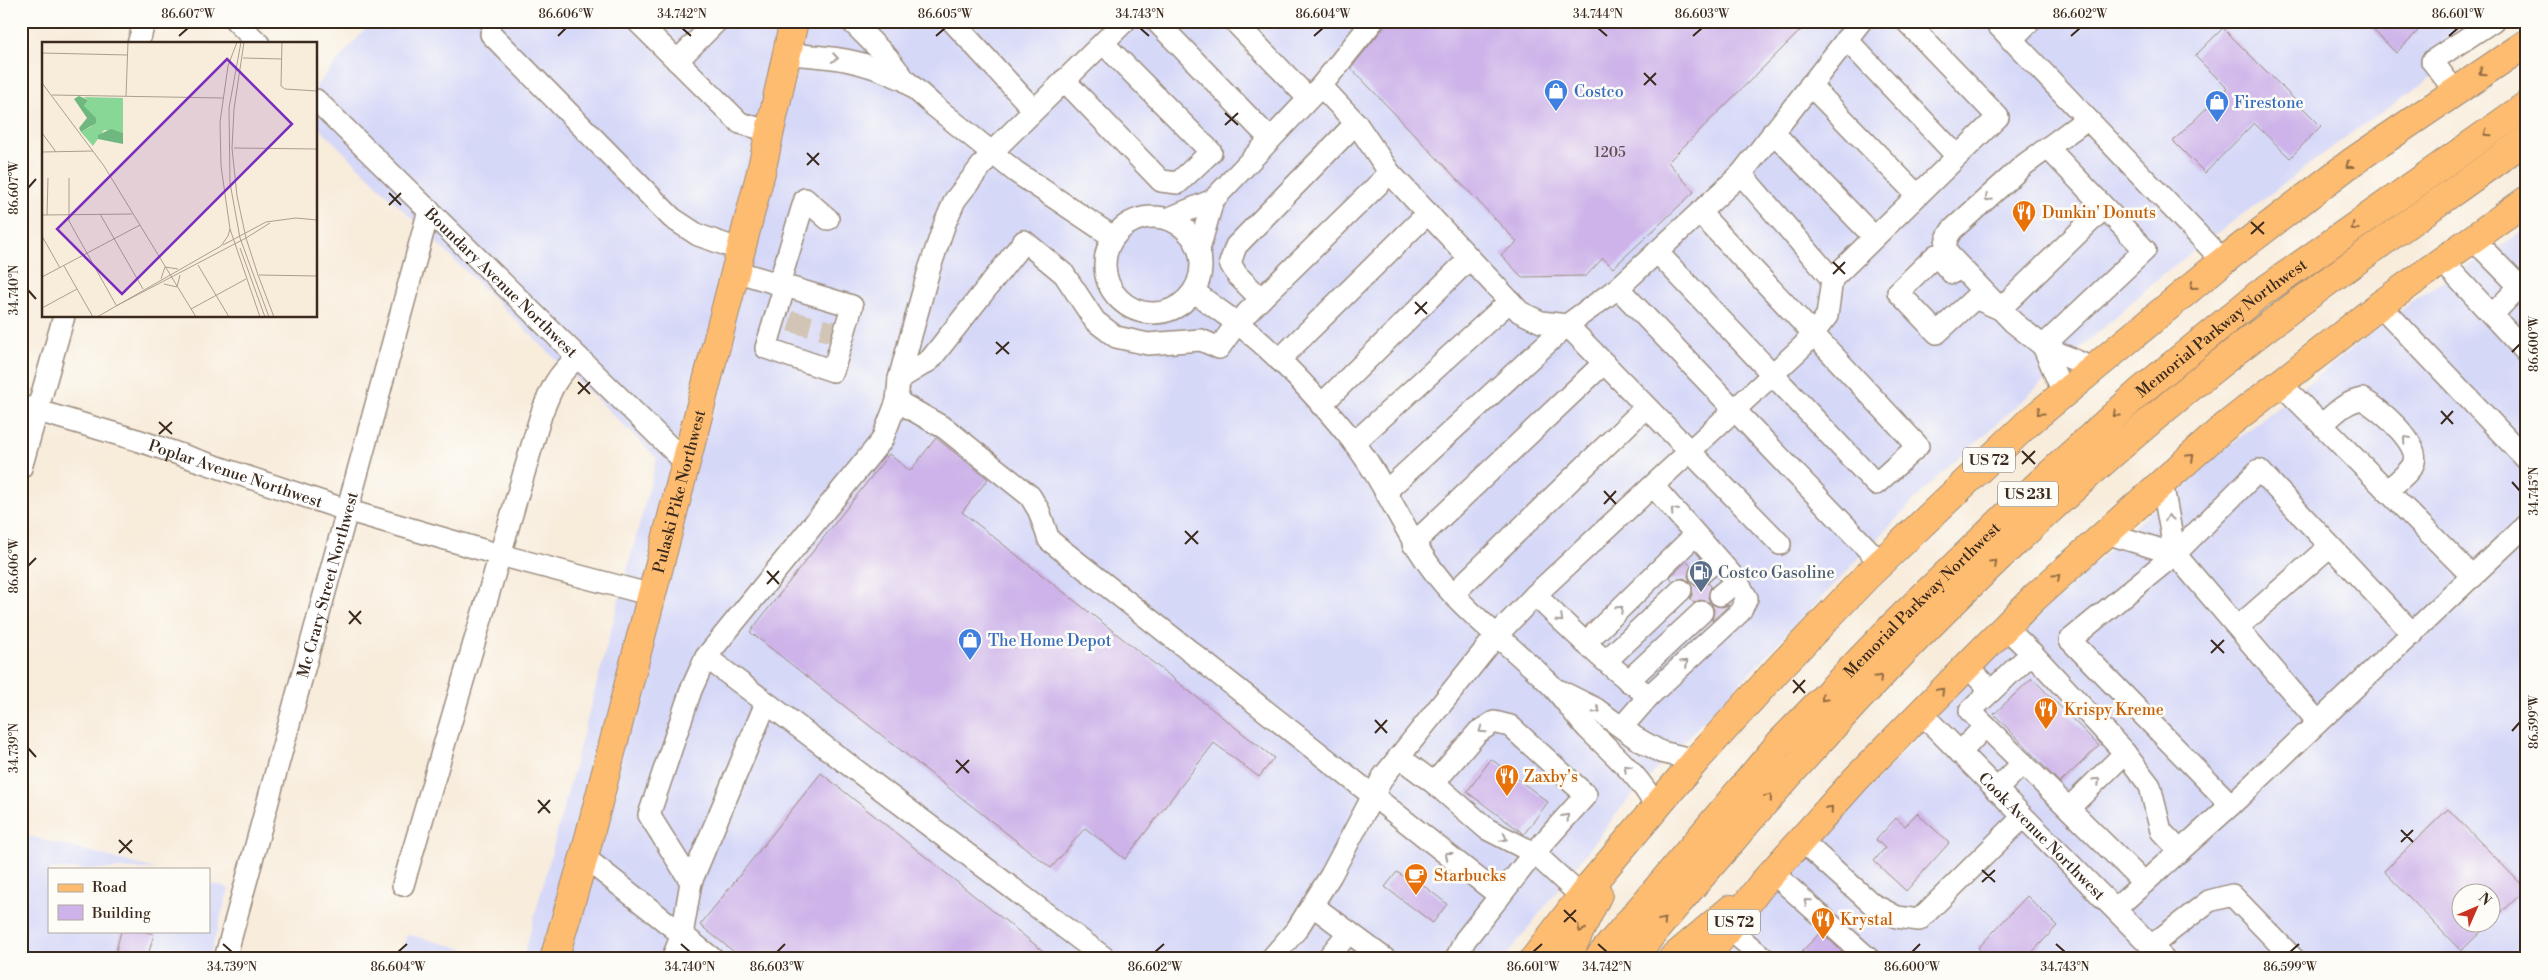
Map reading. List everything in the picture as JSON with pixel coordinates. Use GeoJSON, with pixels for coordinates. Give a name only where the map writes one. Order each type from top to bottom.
{"type":"FeatureCollection","features":[{"type":"Feature","properties":{"kind":"main road","name":"Pulaski Pike Northwest"},"geometry":{"type":"LineString","coordinates":[[554,959],[584,857],[738,260],[794,21]]}},
{"type":"Feature","properties":{"kind":"main road","name":"US 72"},"geometry":{"type":"LineString","coordinates":[[1534,959],[1581,896],[1616,854],[1696,760],[1781,666],[1881,563],[2063,392],[2223,261],[2352,162],[2525,43]]}},
{"type":"Feature","properties":{"kind":"main road","name":"Memorial Parkway Northwest"},"geometry":{"type":"LineString","coordinates":[[1598,959],[1780,743],[1895,624],[2038,485],[2142,390],[2258,295],[2527,106]]}},
{"type":"Feature","properties":{"kind":"main road","name":"Memorial Parkway Northwest"},"geometry":{"type":"LineString","coordinates":[[1632,959],[1777,788],[1841,717],[1923,632],[2023,535],[2122,446],[2242,346],[2292,307],[2527,139]]}},
{"type":"Feature","properties":{"kind":"main road","name":"US 72"},"geometry":{"type":"LineString","coordinates":[[1705,959],[1767,878],[1856,779],[2005,627],[2106,533],[2222,429],[2280,383],[2380,304],[2527,200]]}},
{"type":"Feature","properties":{"kind":"main road"},"geometry":{"type":"LineString","coordinates":[[1566,959],[1616,854]]}},
{"type":"Feature","properties":{"kind":"main road"},"geometry":{"type":"LineString","coordinates":[[1672,959],[1767,878]]}},
{"type":"Feature","properties":{"kind":"street"},"geometry":{"type":"LineString","coordinates":[[139,42],[145,21]]}},
{"type":"Feature","properties":{"kind":"street"},"geometry":{"type":"LineString","coordinates":[[236,21],[257,42]]}},
{"type":"Feature","properties":{"kind":"street"},"geometry":{"type":"LineString","coordinates":[[636,21],[740,123],[769,131]]}},
{"type":"Feature","properties":{"kind":"street"},"geometry":{"type":"LineString","coordinates":[[677,61],[717,21]]}},
{"type":"Feature","properties":{"kind":"street"},"geometry":{"type":"LineString","coordinates":[[851,21],[888,58],[905,80],[1016,172],[1113,237]]}},
{"type":"Feature","properties":{"kind":"street"},"geometry":{"type":"LineString","coordinates":[[952,21],[1034,110]]}},
{"type":"Feature","properties":{"kind":"street"},"geometry":{"type":"LineString","coordinates":[[692,882],[649,815],[691,690],[706,657],[882,440],[897,401],[899,379],[944,223],[955,200],[993,151],[1125,21]]}},
{"type":"Feature","properties":{"kind":"street"},"geometry":{"type":"LineString","coordinates":[[1156,21],[1270,138]]}},
{"type":"Feature","properties":{"kind":"street"},"geometry":{"type":"LineString","coordinates":[[1234,21],[1315,92],[1356,123],[1390,173],[1520,312],[1541,322],[1566,325],[1780,544]]}},
{"type":"Feature","properties":{"kind":"street"},"geometry":{"type":"LineString","coordinates":[[1167,219],[1213,200],[1315,92],[1373,21]]}},
{"type":"Feature","properties":{"kind":"street"},"geometry":{"type":"LineString","coordinates":[[1385,492],[1566,325],[1618,288],[1741,174],[1860,21]]}},
{"type":"Feature","properties":{"kind":"street"},"geometry":{"type":"LineString","coordinates":[[1270,959],[1296,929],[1331,875],[1383,777],[1496,636],[1535,595],[1734,410],[1812,334],[1827,316],[1832,279],[1998,117],[1906,21]]}},
{"type":"Feature","properties":{"kind":"street"},"geometry":{"type":"LineString","coordinates":[[1994,21],[2223,261]]}},
{"type":"Feature","properties":{"kind":"street"},"geometry":{"type":"LineString","coordinates":[[2012,40],[2030,21]]}},
{"type":"Feature","properties":{"kind":"street"},"geometry":{"type":"LineString","coordinates":[[2455,90],[2432,61],[2480,24]]}},
{"type":"Feature","properties":{"kind":"street"},"geometry":{"type":"LineString","coordinates":[[491,34],[672,218],[738,260],[782,284],[852,306],[838,334],[833,371],[766,348],[783,319],[782,284],[805,198],[828,219]]}},
{"type":"Feature","properties":{"kind":"street"},"geometry":{"type":"LineString","coordinates":[[1846,39],[1957,156]]}},
{"type":"Feature","properties":{"kind":"street"},"geometry":{"type":"LineString","coordinates":[[1064,80],[1161,181],[1178,183],[1211,152],[1103,43]]}},
{"type":"Feature","properties":{"kind":"street"},"geometry":{"type":"LineString","coordinates":[[787,54],[833,57],[872,65],[905,80]]}},
{"type":"Feature","properties":{"kind":"street"},"geometry":{"type":"LineString","coordinates":[[1810,85],[1917,196]]}},
{"type":"Feature","properties":{"kind":"street","name":"Boundary Avenue Northwest"},"geometry":{"type":"LineString","coordinates":[[318,102],[686,463]]}},
{"type":"Feature","properties":{"kind":"street"},"geometry":{"type":"LineString","coordinates":[[2087,119],[2049,149],[2024,164],[1946,239],[1948,254],[2000,309],[2043,346],[2092,368]]}},
{"type":"Feature","properties":{"kind":"street"},"geometry":{"type":"LineString","coordinates":[[1261,299],[1237,275],[1230,264],[1236,246],[1356,123]]}},
{"type":"Feature","properties":{"kind":"street"},"geometry":{"type":"LineString","coordinates":[[1773,132],[1874,237]]}},
{"type":"Feature","properties":{"kind":"street"},"geometry":{"type":"LineString","coordinates":[[2043,346],[2145,250],[2049,149]]}},
{"type":"Feature","properties":{"kind":"street"},"geometry":{"type":"LineString","coordinates":[[899,379],[930,360],[1024,241],[1064,274],[1095,321],[1116,337],[1148,344],[1200,340],[1219,348],[1237,323],[1390,173]]}},
{"type":"Feature","properties":{"kind":"street"},"geometry":{"type":"LineString","coordinates":[[1741,174],[1832,279]]}},
{"type":"Feature","properties":{"kind":"street"},"geometry":{"type":"LineString","coordinates":[[1198,249],[1213,200]]}},
{"type":"Feature","properties":{"kind":"street"},"geometry":{"type":"LineString","coordinates":[[2000,309],[2104,208]]}},
{"type":"Feature","properties":{"kind":"street","name":"Mc Crary Street Northwest"},"geometry":{"type":"LineString","coordinates":[[225,959],[429,210]]}},
{"type":"Feature","properties":{"kind":"street"},"geometry":{"type":"LineString","coordinates":[[1657,252],[1771,375],[1876,484],[1918,446],[1700,212]]}},
{"type":"Feature","properties":{"kind":"street"},"geometry":{"type":"LineString","coordinates":[[1279,360],[1428,213]]}},
{"type":"Feature","properties":{"kind":"street"},"geometry":{"type":"LineString","coordinates":[[1152,217],[1167,219],[1181,225],[1192,236],[1198,249],[1201,270],[1194,291],[1178,307],[1156,314],[1140,312],[1126,306],[1118,298],[1107,281],[1104,266],[1106,251],[1113,237],[1124,226],[1137,219],[1152,217]]}},
{"type":"Feature","properties":{"kind":"street"},"geometry":{"type":"LineString","coordinates":[[2472,239],[2523,291],[2493,314]]}},
{"type":"Feature","properties":{"kind":"street"},"geometry":{"type":"LineString","coordinates":[[1321,405],[1470,259]]}},
{"type":"Feature","properties":{"kind":"street"},"geometry":{"type":"LineString","coordinates":[[2442,260],[2527,353]]}},
{"type":"Feature","properties":{"kind":"street"},"geometry":{"type":"LineString","coordinates":[[1618,288],[1881,563]]}},
{"type":"Feature","properties":{"kind":"street"},"geometry":{"type":"LineString","coordinates":[[1194,291],[1237,323],[1279,360],[1321,405],[1354,443],[1430,570],[1496,636],[1553,687],[1581,722],[1647,790],[1656,808]]}},
{"type":"Feature","properties":{"kind":"street"},"geometry":{"type":"LineString","coordinates":[[1095,321],[1118,298]]}},
{"type":"Feature","properties":{"kind":"street"},"geometry":{"type":"LineString","coordinates":[[1975,298],[2000,309]]}},
{"type":"Feature","properties":{"kind":"street"},"geometry":{"type":"LineString","coordinates":[[1354,443],[1510,301]]}},
{"type":"Feature","properties":{"kind":"street"},"geometry":{"type":"LineString","coordinates":[[2380,304],[2527,460]]}},
{"type":"Feature","properties":{"kind":"street"},"geometry":{"type":"LineString","coordinates":[[21,468],[29,409],[63,318]]}},
{"type":"Feature","properties":{"kind":"street"},"geometry":{"type":"LineString","coordinates":[[2043,346],[2063,392]]}},
{"type":"Feature","properties":{"kind":"street"},"geometry":{"type":"LineString","coordinates":[[403,885],[551,389],[560,372],[578,357]]}},
{"type":"Feature","properties":{"kind":"street"},"geometry":{"type":"LineString","coordinates":[[1413,544],[1604,364]]}},
{"type":"Feature","properties":{"kind":"street"},"geometry":{"type":"LineString","coordinates":[[2280,383],[2473,577]]}},
{"type":"Feature","properties":{"kind":"street"},"geometry":{"type":"LineString","coordinates":[[2322,425],[2352,400],[2362,398],[2375,406],[2411,443],[2416,453],[2414,464],[2388,491]]}},
{"type":"Feature","properties":{"kind":"street"},"geometry":{"type":"LineString","coordinates":[[897,401],[946,429],[1030,496],[1039,511],[1048,540],[1500,896]]}},
{"type":"Feature","properties":{"kind":"street"},"geometry":{"type":"LineString","coordinates":[[1452,594],[1646,407]]}},
{"type":"Feature","properties":{"kind":"street","name":"Poplar Avenue Northwest"},"geometry":{"type":"LineString","coordinates":[[29,409],[137,440],[346,510],[500,555],[652,595]]}},
{"type":"Feature","properties":{"kind":"street"},"geometry":{"type":"LineString","coordinates":[[2231,805],[2070,640],[2175,554],[2260,470],[2413,634]]}},
{"type":"Feature","properties":{"kind":"street"},"geometry":{"type":"LineString","coordinates":[[2162,482],[2175,554],[2318,722]]}},
{"type":"Feature","properties":{"kind":"street"},"geometry":{"type":"LineString","coordinates":[[1622,727],[1649,696],[1740,612],[1747,598],[1737,581],[1652,486]]}},
{"type":"Feature","properties":{"kind":"street"},"geometry":{"type":"LineString","coordinates":[[2114,909],[2231,805],[2527,524]]}},
{"type":"Feature","properties":{"kind":"street"},"geometry":{"type":"LineString","coordinates":[[2106,533],[2175,554]]}},
{"type":"Feature","properties":{"kind":"street"},"geometry":{"type":"LineString","coordinates":[[1585,643],[1695,535]]}},
{"type":"Feature","properties":{"kind":"street"},"geometry":{"type":"LineString","coordinates":[[2238,627],[2330,546]]}},
{"type":"Feature","properties":{"kind":"street"},"geometry":{"type":"LineString","coordinates":[[1700,574],[1717,560]]}},
{"type":"Feature","properties":{"kind":"street"},"geometry":{"type":"LineString","coordinates":[[1720,596],[1737,581]]}},
{"type":"Feature","properties":{"kind":"street"},"geometry":{"type":"LineString","coordinates":[[1606,661],[1681,590]]}},
{"type":"Feature","properties":{"kind":"street"},"geometry":{"type":"LineString","coordinates":[[1535,595],[1585,643],[1628,681],[1649,696]]}},
{"type":"Feature","properties":{"kind":"street"},"geometry":{"type":"LineString","coordinates":[[1628,681],[1702,612]]}},
{"type":"Feature","properties":{"kind":"street"},"geometry":{"type":"LineString","coordinates":[[2005,627],[2036,657],[2150,786],[2161,831],[2180,851]]}},
{"type":"Feature","properties":{"kind":"street"},"geometry":{"type":"LineString","coordinates":[[706,657],[1106,959]]}},
{"type":"Feature","properties":{"kind":"street"},"geometry":{"type":"LineString","coordinates":[[2036,657],[1991,691],[1970,711],[2144,883]]}},
{"type":"Feature","properties":{"kind":"street"},"geometry":{"type":"LineString","coordinates":[[1967,666],[1991,691]]}},
{"type":"Feature","properties":{"kind":"street"},"geometry":{"type":"LineString","coordinates":[[1553,687],[1596,709],[1661,752],[1696,760]]}},
{"type":"Feature","properties":{"kind":"street"},"geometry":{"type":"LineString","coordinates":[[672,959],[682,935],[692,882],[766,704]]}},
{"type":"Feature","properties":{"kind":"street","name":"Cook Avenue Northwest"},"geometry":{"type":"LineString","coordinates":[[1920,712],[2158,952]]}},
{"type":"Feature","properties":{"kind":"street"},"geometry":{"type":"LineString","coordinates":[[1434,783],[1478,732],[1494,722],[1510,726],[1586,795],[1534,853],[1465,940],[1456,959]]}},
{"type":"Feature","properties":{"kind":"street"},"geometry":{"type":"LineString","coordinates":[[1960,753],[1985,726]]}},
{"type":"Feature","properties":{"kind":"street"},"geometry":{"type":"LineString","coordinates":[[2069,808],[2123,756]]}},
{"type":"Feature","properties":{"kind":"street"},"geometry":{"type":"LineString","coordinates":[[1399,757],[1434,783],[1487,829],[1534,853],[1581,896]]}},
{"type":"Feature","properties":{"kind":"street"},"geometry":{"type":"LineString","coordinates":[[1996,790],[2023,763]]}},
{"type":"Feature","properties":{"kind":"street"},"geometry":{"type":"LineString","coordinates":[[1802,840],[1872,904],[1897,917],[1919,920],[2023,817]]}},
{"type":"Feature","properties":{"kind":"street"},"geometry":{"type":"LineString","coordinates":[[584,857],[713,959]]}},
{"type":"Feature","properties":{"kind":"street"},"geometry":{"type":"LineString","coordinates":[[1767,878],[1869,959]]}},
{"type":"Feature","properties":{"kind":"street"},"geometry":{"type":"LineString","coordinates":[[2158,952],[2209,901],[2232,895],[2294,959]]}},
{"type":"Feature","properties":{"kind":"street"},"geometry":{"type":"LineString","coordinates":[[1312,905],[1385,959]]}},
{"type":"Feature","properties":{"kind":"street"},"geometry":{"type":"LineString","coordinates":[[1728,929],[1765,959]]}},
{"type":"Feature","properties":{"kind":"street"},"geometry":{"type":"LineString","coordinates":[[1327,959],[1349,932]]}},
{"type":"Feature","properties":{"kind":"shaded area"},"geometry":{"type":"Polygon","coordinates":[[[372,21],[2514,21],[2350,134],[2163,274],[1930,484],[1626,802],[1504,959],[523,959],[657,458],[318,127],[318,84],[372,21]]]}},
{"type":"Feature","properties":{"kind":"shaded area"},"geometry":{"type":"Polygon","coordinates":[[[2527,229],[2527,959],[1722,959],[1763,905],[1967,681],[2183,482],[2412,301],[2527,229]]]}},
{"type":"Feature","properties":{"kind":"shaded area"},"geometry":{"type":"Polygon","coordinates":[[[21,834],[152,868],[48,868],[48,932],[210,932],[210,883],[229,888],[209,959],[21,959],[21,834]]]}},
{"type":"Feature","properties":{"kind":"shaded area"},"geometry":{"type":"Polygon","coordinates":[[[407,934],[502,959],[400,959],[407,934]]]}},
{"type":"Feature","properties":{"kind":"building","name":"Costco"},"geometry":{"type":"Polygon","coordinates":[[[1389,21],[1810,21],[1668,162],[1694,192],[1613,268],[1603,258],[1586,276],[1522,277],[1501,255],[1517,242],[1351,68],[1389,21]]]}},
{"type":"Feature","properties":{"kind":"building"},"geometry":{"type":"Polygon","coordinates":[[[2365,21],[2408,21],[2418,31],[2396,53],[2365,21]]]}},
{"type":"Feature","properties":{"kind":"building"},"geometry":{"type":"Polygon","coordinates":[[[2223,28],[2321,126],[2290,158],[2254,123],[2205,173],[2173,141],[2227,88],[2195,56],[2223,28]]]}},
{"type":"Feature","properties":{"kind":"building","name":"The Home Depot"},"geometry":{"type":"Polygon","coordinates":[[[936,438],[988,479],[962,512],[1274,758],[1259,777],[1214,743],[1125,859],[1085,828],[1051,868],[750,632],[889,454],[910,471],[936,438]]]}},
{"type":"Feature","properties":{"kind":"building"},"geometry":{"type":"Polygon","coordinates":[[[1687,561],[1691,565],[1688,576],[1690,582],[1684,578],[1673,581],[1670,577],[1687,561]]]}},
{"type":"Feature","properties":{"kind":"building"},"geometry":{"type":"Polygon","coordinates":[[[1690,582],[1696,586],[1708,583],[1711,586],[1708,597],[1710,603],[1700,600],[1694,603],[1690,599],[1693,593],[1690,582]]]}},
{"type":"Feature","properties":{"kind":"building"},"geometry":{"type":"Polygon","coordinates":[[[1711,604],[1722,607],[1729,605],[1712,621],[1714,610],[1711,604]]]}},
{"type":"Feature","properties":{"kind":"building","name":"Krispy Kreme"},"geometry":{"type":"Polygon","coordinates":[[[2032,678],[2099,746],[2060,783],[1994,714],[2032,678]]]}},
{"type":"Feature","properties":{"kind":"building","name":"Zaxby's"},"geometry":{"type":"Polygon","coordinates":[[[1491,759],[1548,802],[1524,834],[1467,792],[1491,759]]]}},
{"type":"Feature","properties":{"kind":"building"},"geometry":{"type":"Polygon","coordinates":[[[821,773],[1053,959],[743,959],[700,925],[821,773]]]}},
{"type":"Feature","properties":{"kind":"building"},"geometry":{"type":"Polygon","coordinates":[[[2448,809],[2526,889],[2500,914],[2500,882],[2450,882],[2450,932],[2481,932],[2461,951],[2384,871],[2448,809]]]}},
{"type":"Feature","properties":{"kind":"building"},"geometry":{"type":"Polygon","coordinates":[[[1917,813],[1949,843],[1906,891],[1874,861],[1885,848],[1876,840],[1896,818],[1905,826],[1917,813]]]}},
{"type":"Feature","properties":{"kind":"building","name":"Starbucks"},"geometry":{"type":"Polygon","coordinates":[[[1397,872],[1411,882],[1414,878],[1447,904],[1433,923],[1385,887],[1397,872]]]}},
{"type":"Feature","properties":{"kind":"building"},"geometry":{"type":"Polygon","coordinates":[[[2027,896],[2057,926],[2026,959],[1989,959],[1978,948],[2027,896]]]}},
{"type":"Feature","properties":{"kind":"building"},"geometry":{"type":"Polygon","coordinates":[[[121,932],[146,932],[154,934],[147,959],[114,959],[121,932]]]}},
{"type":"Feature","properties":{"kind":"building","name":"Krystal"},"geometry":{"type":"Polygon","coordinates":[[[1821,932],[1850,959],[1810,959],[1802,951],[1821,932]]]}},
{"type":"Feature","properties":{"kind":"tunnel"},"geometry":{"type":"LineString","coordinates":[[790,321],[832,332]]}},
{"type":"Feature","properties":{"kind":"place","name":"Costco"},"geometry":{"type":"Point","coordinates":[1556,112]}},
{"type":"Feature","properties":{"kind":"place","name":"Firestone"},"geometry":{"type":"Point","coordinates":[2217,123]}},
{"type":"Feature","properties":{"kind":"place","name":"Dunkin' Donuts"},"geometry":{"type":"Point","coordinates":[2024,233]}},
{"type":"Feature","properties":{"kind":"place","name":"Costco Gasoline"},"geometry":{"type":"Point","coordinates":[1701,593]}},
{"type":"Feature","properties":{"kind":"place","name":"The Home Depot"},"geometry":{"type":"Point","coordinates":[970,661]}},
{"type":"Feature","properties":{"kind":"place","name":"Krispy Kreme"},"geometry":{"type":"Point","coordinates":[2046,730]}},
{"type":"Feature","properties":{"kind":"place","name":"Zaxby's"},"geometry":{"type":"Point","coordinates":[1507,797]}},
{"type":"Feature","properties":{"kind":"place","name":"Starbucks"},"geometry":{"type":"Point","coordinates":[1416,896]}},
{"type":"Feature","properties":{"kind":"place","name":"Krystal"},"geometry":{"type":"Point","coordinates":[1823,940]}}]}
